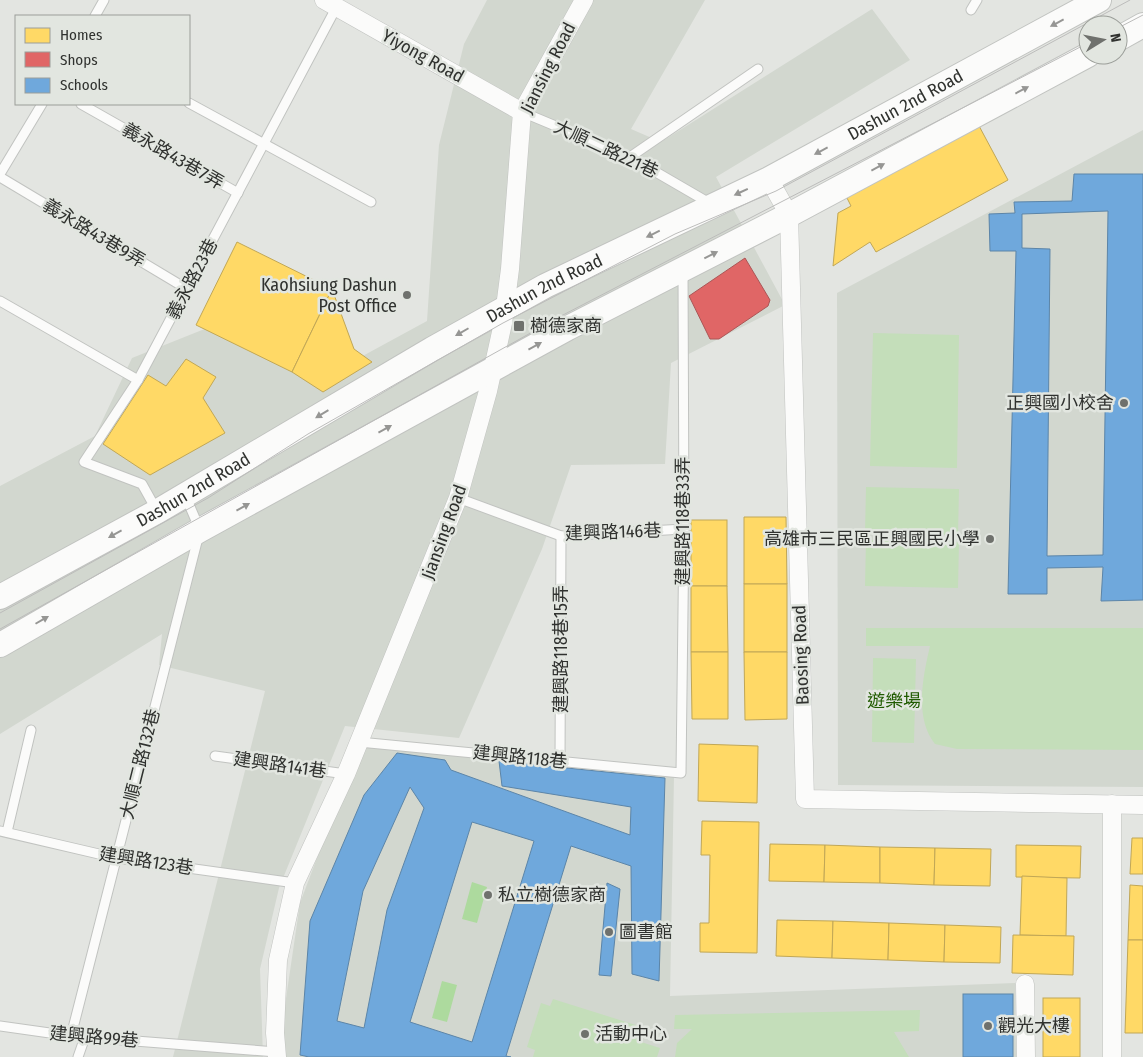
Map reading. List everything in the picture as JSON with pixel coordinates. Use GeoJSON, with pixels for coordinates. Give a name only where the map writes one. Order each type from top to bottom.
{"type":"FeatureCollection","features":[{"type":"Feature","properties":{"kind":"street","name":"Jiansing Road"},"geometry":{"type":"LineString","coordinates":[[277,1055],[275,1033],[278,960],[295,883],[346,774],[458,498],[492,369],[505,308],[522,112],[584,0]]}},
{"type":"Feature","properties":{"kind":"street","name":"Dashun 2nd Road"},"geometry":{"type":"LineString","coordinates":[[0,597],[158,511],[544,286],[769,179],[1100,0]]}},
{"type":"Feature","properties":{"kind":"street","name":"Yiyong Road"},"geometry":{"type":"LineString","coordinates":[[334,3],[522,112]]}},
{"type":"Feature","properties":{"kind":"street"},"geometry":{"type":"LineString","coordinates":[[1128,33],[1143,25]]}},
{"type":"Feature","properties":{"kind":"street"},"geometry":{"type":"LineString","coordinates":[[0,645],[200,530],[492,369],[789,215],[1078,60]]}},
{"type":"Feature","properties":{"kind":"street","name":"Baosing Road"},"geometry":{"type":"LineString","coordinates":[[769,179],[789,215],[805,799],[1143,805]]}},
{"type":"Feature","properties":{"kind":"street"},"geometry":{"type":"LineString","coordinates":[[1112,804],[1112,1057]]}},
{"type":"Feature","properties":{"kind":"street"},"geometry":{"type":"LineString","coordinates":[[1025,984],[1026,1057]]}},
{"type":"Feature","properties":{"kind":"lane"},"geometry":{"type":"LineString","coordinates":[[96,15],[104,0]]}},
{"type":"Feature","properties":{"kind":"lane"},"geometry":{"type":"LineString","coordinates":[[971,10],[977,0]]}},
{"type":"Feature","properties":{"kind":"lane","name":"義永路23巷"},"geometry":{"type":"LineString","coordinates":[[158,511],[142,484],[84,462],[138,380],[264,144],[334,3]]}},
{"type":"Feature","properties":{"kind":"lane"},"geometry":{"type":"LineString","coordinates":[[630,157],[758,69]]}},
{"type":"Feature","properties":{"kind":"lane"},"geometry":{"type":"LineString","coordinates":[[190,104],[372,202]]}},
{"type":"Feature","properties":{"kind":"lane"},"geometry":{"type":"LineString","coordinates":[[0,175],[41,105]]}},
{"type":"Feature","properties":{"kind":"lane","name":"義永路43巷7弄"},"geometry":{"type":"LineString","coordinates":[[83,105],[238,193]]}},
{"type":"Feature","properties":{"kind":"lane","name":"大順二路221巷"},"geometry":{"type":"LineString","coordinates":[[522,112],[630,157],[713,205]]}},
{"type":"Feature","properties":{"kind":"lane","name":"義永路43巷9弄"},"geometry":{"type":"LineString","coordinates":[[0,175],[187,289]]}},
{"type":"Feature","properties":{"kind":"lane","name":"建興路118巷33弄"},"geometry":{"type":"LineString","coordinates":[[681,773],[684,529],[683,270]]}},
{"type":"Feature","properties":{"kind":"lane"},"geometry":{"type":"LineString","coordinates":[[0,301],[138,380]]}},
{"type":"Feature","properties":{"kind":"lane"},"geometry":{"type":"LineString","coordinates":[[185,495],[200,530]]}},
{"type":"Feature","properties":{"kind":"lane","name":"建興路146巷"},"geometry":{"type":"LineString","coordinates":[[458,498],[561,536],[684,529]]}},
{"type":"Feature","properties":{"kind":"lane","name":"大順二路132巷"},"geometry":{"type":"LineString","coordinates":[[71,1036],[200,530]]}},
{"type":"Feature","properties":{"kind":"lane","name":"建興路118巷15弄"},"geometry":{"type":"LineString","coordinates":[[560,761],[561,536]]}},
{"type":"Feature","properties":{"kind":"lane"},"geometry":{"type":"LineString","coordinates":[[3,831],[31,730]]}},
{"type":"Feature","properties":{"kind":"lane","name":"建興路118巷"},"geometry":{"type":"LineString","coordinates":[[359,742],[681,773]]}},
{"type":"Feature","properties":{"kind":"lane","name":"建興路141巷"},"geometry":{"type":"LineString","coordinates":[[215,756],[346,774]]}},
{"type":"Feature","properties":{"kind":"lane","name":"建興路123巷"},"geometry":{"type":"LineString","coordinates":[[3,831],[116,858],[295,883]]}},
{"type":"Feature","properties":{"kind":"lane","name":"建興路99巷"},"geometry":{"type":"LineString","coordinates":[[0,1026],[71,1036],[277,1055]]}},
{"type":"Feature","properties":{"kind":"lane"},"geometry":{"type":"LineString","coordinates":[[78,1057],[85,1037]]}},
{"type":"Feature","properties":{"kind":"shaded area"},"geometry":{"type":"Polygon","coordinates":[[[487,0],[705,0],[631,129],[661,142],[872,9],[910,60],[716,177],[785,305],[671,363],[665,464],[571,465],[542,549],[459,738],[345,726],[279,888],[260,969],[263,1057],[173,1057],[265,691],[159,665],[162,634],[0,734],[0,486],[95,436],[132,358],[212,326],[313,383],[427,321],[439,145],[464,44],[487,0]]]}},
{"type":"Feature","properties":{"kind":"shaded area","name":"高雄市三民區正興國民小學"},"geometry":{"type":"Polygon","coordinates":[[[1143,130],[1143,787],[838,785],[837,293],[1143,130]]]}},
{"type":"Feature","properties":{"kind":"shaded area","name":"私立樹德家商"},"geometry":{"type":"Polygon","coordinates":[[[367,745],[674,776],[670,996],[1015,983],[1016,1057],[284,1057],[283,1019],[300,903],[334,813],[367,745]]]}},
{"type":"Feature","properties":{"kind":"shaded area"},"geometry":{"type":"Polygon","coordinates":[[[472,882],[487,887],[477,923],[462,919],[472,882]]]}},
{"type":"Feature","properties":{"kind":"shaded area"},"geometry":{"type":"Polygon","coordinates":[[[442,981],[457,985],[447,1022],[432,1018],[442,981]]]}},
{"type":"Feature","properties":{"kind":"green space"},"geometry":{"type":"Polygon","coordinates":[[[873,333],[959,335],[957,468],[870,466],[873,333]]]}},
{"type":"Feature","properties":{"kind":"green space"},"geometry":{"type":"Polygon","coordinates":[[[866,487],[959,489],[958,535],[865,533],[866,487]]]}},
{"type":"Feature","properties":{"kind":"green space"},"geometry":{"type":"Polygon","coordinates":[[[866,540],[959,542],[958,588],[865,586],[866,540]]]}},
{"type":"Feature","properties":{"kind":"green space"},"geometry":{"type":"Polygon","coordinates":[[[866,628],[1143,628],[1143,750],[957,749],[935,744],[928,734],[922,709],[923,683],[930,646],[866,646],[866,628]]]}},
{"type":"Feature","properties":{"kind":"green space","name":"遊樂場"},"geometry":{"type":"Polygon","coordinates":[[[873,658],[916,659],[914,743],[872,742],[873,658]]]}},
{"type":"Feature","properties":{"kind":"green space","name":"活動中心"},"geometry":{"type":"Polygon","coordinates":[[[553,999],[642,1027],[638,1041],[660,1048],[657,1057],[533,1057],[535,1050],[527,1047],[541,1003],[550,1006],[553,999]]]}},
{"type":"Feature","properties":{"kind":"green space"},"geometry":{"type":"Polygon","coordinates":[[[920,1010],[919,1031],[894,1032],[909,1057],[675,1057],[677,1043],[692,1029],[674,1029],[675,1015],[920,1010]]]}},
{"type":"Feature","properties":{"kind":"building: Homes"},"geometry":{"type":"Polygon","coordinates":[[[978,124],[1008,180],[876,252],[870,242],[833,266],[838,213],[851,206],[846,196],[978,124]]]}},
{"type":"Feature","properties":{"kind":"building: Homes"},"geometry":{"type":"Polygon","coordinates":[[[237,242],[332,289],[292,372],[196,325],[237,242]]]}},
{"type":"Feature","properties":{"kind":"building: Homes"},"geometry":{"type":"Polygon","coordinates":[[[332,289],[354,349],[372,362],[323,392],[292,372],[332,289]]]}},
{"type":"Feature","properties":{"kind":"building: Homes"},"geometry":{"type":"Polygon","coordinates":[[[186,359],[216,377],[203,398],[225,433],[150,475],[103,444],[148,375],[166,386],[186,359]]]}},
{"type":"Feature","properties":{"kind":"building: Homes"},"geometry":{"type":"Polygon","coordinates":[[[744,517],[786,517],[787,584],[744,584],[744,517]]]}},
{"type":"Feature","properties":{"kind":"building: Homes"},"geometry":{"type":"Polygon","coordinates":[[[691,520],[727,520],[727,586],[691,586],[691,520]]]}},
{"type":"Feature","properties":{"kind":"building: Homes"},"geometry":{"type":"Polygon","coordinates":[[[744,584],[787,584],[787,652],[744,652],[744,584]]]}},
{"type":"Feature","properties":{"kind":"building: Homes"},"geometry":{"type":"Polygon","coordinates":[[[691,586],[727,586],[728,652],[691,652],[691,586]]]}},
{"type":"Feature","properties":{"kind":"building: Homes"},"geometry":{"type":"Polygon","coordinates":[[[691,652],[728,652],[728,719],[692,719],[691,652]]]}},
{"type":"Feature","properties":{"kind":"building: Homes"},"geometry":{"type":"Polygon","coordinates":[[[744,652],[787,652],[787,719],[745,720],[744,652]]]}},
{"type":"Feature","properties":{"kind":"building: Homes"},"geometry":{"type":"Polygon","coordinates":[[[699,744],[758,746],[757,803],[698,801],[699,744]]]}},
{"type":"Feature","properties":{"kind":"building: Homes"},"geometry":{"type":"Polygon","coordinates":[[[702,821],[759,822],[757,953],[700,952],[700,923],[709,923],[710,855],[701,855],[702,821]]]}},
{"type":"Feature","properties":{"kind":"building: Homes"},"geometry":{"type":"Polygon","coordinates":[[[1132,838],[1143,838],[1143,874],[1130,874],[1132,838]]]}},
{"type":"Feature","properties":{"kind":"building: Homes"},"geometry":{"type":"Polygon","coordinates":[[[770,844],[825,845],[824,882],[769,881],[770,844]]]}},
{"type":"Feature","properties":{"kind":"building: Homes"},"geometry":{"type":"Polygon","coordinates":[[[825,845],[880,847],[880,883],[824,882],[825,845]]]}},
{"type":"Feature","properties":{"kind":"building: Homes"},"geometry":{"type":"Polygon","coordinates":[[[1016,845],[1081,846],[1080,878],[1016,877],[1016,845]]]}},
{"type":"Feature","properties":{"kind":"building: Homes"},"geometry":{"type":"Polygon","coordinates":[[[880,847],[935,848],[934,885],[880,883],[880,847]]]}},
{"type":"Feature","properties":{"kind":"building: Homes"},"geometry":{"type":"Polygon","coordinates":[[[935,848],[991,849],[990,886],[934,885],[935,848]]]}},
{"type":"Feature","properties":{"kind":"building: Homes"},"geometry":{"type":"Polygon","coordinates":[[[1022,876],[1067,878],[1066,936],[1020,935],[1022,876]]]}},
{"type":"Feature","properties":{"kind":"building: Homes"},"geometry":{"type":"Polygon","coordinates":[[[1130,885],[1143,886],[1143,940],[1128,940],[1130,885]]]}},
{"type":"Feature","properties":{"kind":"building: Homes"},"geometry":{"type":"Polygon","coordinates":[[[777,920],[833,921],[832,958],[776,956],[777,920]]]}},
{"type":"Feature","properties":{"kind":"building: Homes"},"geometry":{"type":"Polygon","coordinates":[[[833,921],[889,923],[888,960],[832,958],[833,921]]]}},
{"type":"Feature","properties":{"kind":"building: Homes"},"geometry":{"type":"Polygon","coordinates":[[[889,923],[945,925],[944,962],[888,960],[889,923]]]}},
{"type":"Feature","properties":{"kind":"building: Homes"},"geometry":{"type":"Polygon","coordinates":[[[945,925],[1001,927],[1000,963],[944,962],[945,925]]]}},
{"type":"Feature","properties":{"kind":"building: Homes"},"geometry":{"type":"Polygon","coordinates":[[[1013,935],[1074,936],[1073,975],[1012,973],[1013,935]]]}},
{"type":"Feature","properties":{"kind":"building: Homes"},"geometry":{"type":"Polygon","coordinates":[[[1128,940],[1143,940],[1143,1033],[1125,1033],[1128,940]]]}},
{"type":"Feature","properties":{"kind":"building: Homes"},"geometry":{"type":"Polygon","coordinates":[[[1043,998],[1080,998],[1080,1057],[1043,1057],[1043,998]]]}},
{"type":"Feature","properties":{"kind":"building: Shops"},"geometry":{"type":"Polygon","coordinates":[[[745,258],[770,300],[768,306],[719,339],[710,339],[689,296],[745,258]]]}},
{"type":"Feature","properties":{"kind":"building: Schools","name":"正興國小校舍"},"geometry":{"type":"Polygon","coordinates":[[[1074,174],[1143,174],[1143,600],[1101,601],[1103,567],[1047,568],[1047,594],[1008,594],[1016,251],[990,251],[989,214],[1015,213],[1014,202],[1072,201],[1074,174]],[[1108,211],[1022,214],[1022,248],[1050,249],[1047,556],[1103,555],[1108,211]]]}},
{"type":"Feature","properties":{"kind":"building: Schools"},"geometry":{"type":"Polygon","coordinates":[[[397,753],[445,760],[451,770],[630,835],[631,807],[502,786],[499,761],[665,778],[659,981],[632,974],[631,866],[571,846],[506,1056],[511,1057],[309,1057],[300,1055],[310,921],[364,795],[397,753]],[[410,787],[363,891],[337,1021],[364,1028],[387,910],[424,808],[410,787]],[[472,822],[410,1022],[472,1042],[534,841],[472,822]]]}},
{"type":"Feature","properties":{"kind":"building: Schools","name":"圖書館"},"geometry":{"type":"Polygon","coordinates":[[[607,883],[620,889],[611,976],[599,975],[607,883]]]}},
{"type":"Feature","properties":{"kind":"building: Schools","name":"觀光大樓"},"geometry":{"type":"Polygon","coordinates":[[[963,994],[1013,994],[1013,1057],[963,1057],[963,994]]]}},
{"type":"Feature","properties":{"kind":"tram line"},"geometry":{"type":"LineString","coordinates":[[0,613],[208,498],[308,434],[503,323],[675,234],[776,191],[1130,0]]}},
{"type":"Feature","properties":{"kind":"tram line"},"geometry":{"type":"LineString","coordinates":[[1128,23],[1143,15]]}},
{"type":"Feature","properties":{"kind":"tram line"},"geometry":{"type":"LineString","coordinates":[[0,629],[561,316],[1078,48]]}},
{"type":"Feature","properties":{"kind":"place","name":"Kaohsiung Dashun Post Office"},"geometry":{"type":"Point","coordinates":[407,295]}},
{"type":"Feature","properties":{"kind":"place","name":"樹德家商"},"geometry":{"type":"Point","coordinates":[519,326]}},
{"type":"Feature","properties":{"kind":"place","name":"正興國小校舍"},"geometry":{"type":"Point","coordinates":[1124,403]}},
{"type":"Feature","properties":{"kind":"place","name":"高雄市三民區正興國民小學"},"geometry":{"type":"Point","coordinates":[990,539]}},
{"type":"Feature","properties":{"kind":"place","name":"私立樹德家商"},"geometry":{"type":"Point","coordinates":[488,895]}},
{"type":"Feature","properties":{"kind":"place","name":"圖書館"},"geometry":{"type":"Point","coordinates":[609,932]}},
{"type":"Feature","properties":{"kind":"place","name":"觀光大樓"},"geometry":{"type":"Point","coordinates":[988,1026]}},
{"type":"Feature","properties":{"kind":"place","name":"活動中心"},"geometry":{"type":"Point","coordinates":[585,1034]}}]}
